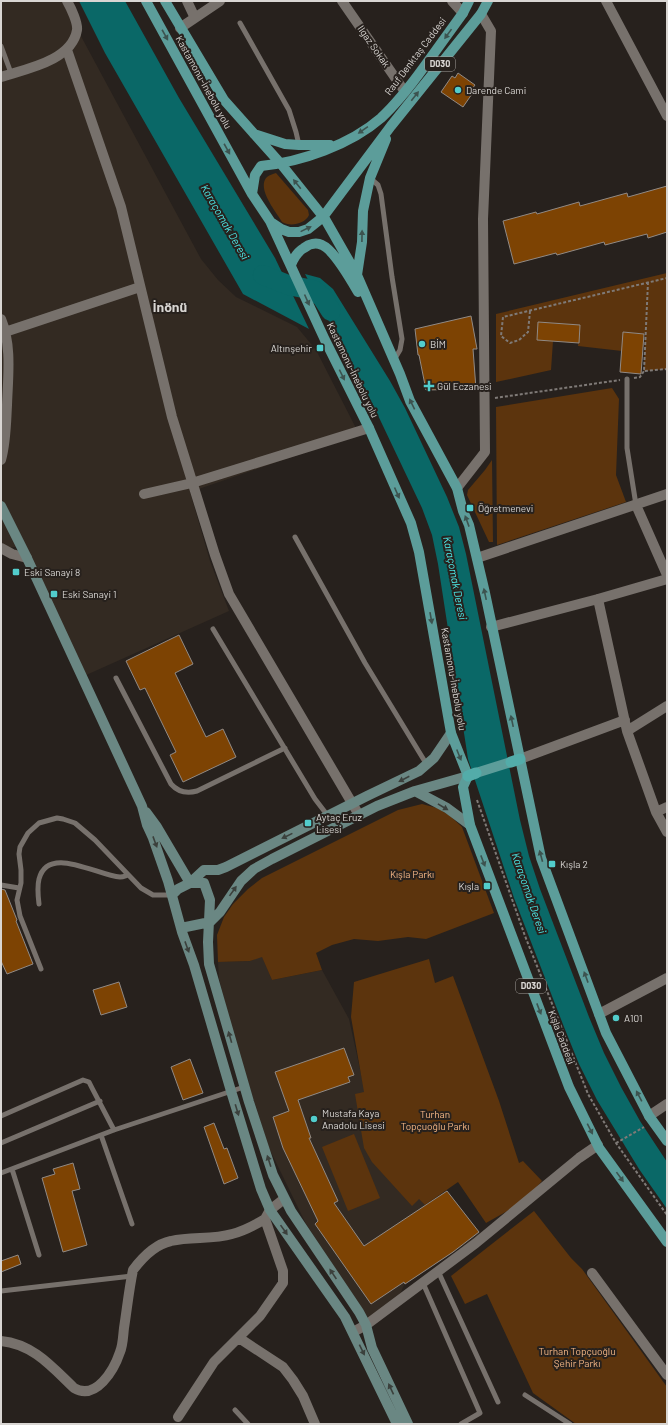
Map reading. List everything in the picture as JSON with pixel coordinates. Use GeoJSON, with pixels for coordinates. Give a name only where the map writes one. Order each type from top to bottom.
{"type":"FeatureCollection","features":[{"type":"Feature","properties":{"kind":"main road","name":"Kastamonu-İnebolu yolu"},"geometry":{"type":"LineString","coordinates":[[146,1],[252,194],[270,221],[325,340],[369,428],[411,523],[419,552],[451,733],[472,774]]}},
{"type":"Feature","properties":{"kind":"main road"},"geometry":{"type":"LineString","coordinates":[[164,1],[224,100],[280,164],[323,217],[357,275],[410,401],[457,488],[477,558],[516,761],[541,858],[606,1033],[649,1120],[667,1141]]}},
{"type":"Feature","properties":{"kind":"main road","name":"Rauf Denktaş Caddesi"},"geometry":{"type":"LineString","coordinates":[[252,194],[255,175],[261,166],[280,164],[311,155],[334,146],[351,139],[380,118],[406,92],[463,12],[469,1]]}},
{"type":"Feature","properties":{"kind":"main road","name":"D030"},"geometry":{"type":"LineString","coordinates":[[391,126],[481,14],[488,1]]}},
{"type":"Feature","properties":{"kind":"main road"},"geometry":{"type":"LineString","coordinates":[[357,275],[362,242],[363,211],[370,178],[391,126]]}},
{"type":"Feature","properties":{"kind":"main road"},"geometry":{"type":"LineString","coordinates":[[270,221],[281,229],[290,232],[299,232],[308,229],[323,217],[391,126]]}},
{"type":"Feature","properties":{"kind":"main road"},"geometry":{"type":"LineString","coordinates":[[253,133],[285,144],[334,146]]}},
{"type":"Feature","properties":{"kind":"main road"},"geometry":{"type":"LineString","coordinates":[[291,265],[296,255],[306,246],[316,243],[323,245],[330,250],[350,277],[378,326]]}},
{"type":"Feature","properties":{"kind":"main road"},"geometry":{"type":"LineString","coordinates":[[1,506],[27,558],[142,806],[147,825],[168,881],[181,928],[194,965],[268,1215],[345,1317],[397,1424]]}},
{"type":"Feature","properties":{"kind":"main road"},"geometry":{"type":"LineString","coordinates":[[172,895],[178,889],[190,883],[204,870],[218,870],[419,771],[434,758],[451,733]]}},
{"type":"Feature","properties":{"kind":"main road"},"geometry":{"type":"LineString","coordinates":[[181,928],[210,922],[220,912],[241,881],[254,869],[377,806],[415,791],[516,761]]}},
{"type":"Feature","properties":{"kind":"main road","name":"Kışla Caddesi"},"geometry":{"type":"LineString","coordinates":[[472,774],[463,787],[470,825],[569,1087],[598,1145],[667,1242]]}},
{"type":"Feature","properties":{"kind":"main road"},"geometry":{"type":"LineString","coordinates":[[415,791],[447,808],[470,825]]}},
{"type":"Feature","properties":{"kind":"main road"},"geometry":{"type":"LineString","coordinates":[[142,806],[157,827],[190,883]]}},
{"type":"Feature","properties":{"kind":"main road"},"geometry":{"type":"LineString","coordinates":[[190,883],[204,883],[210,900],[208,942],[209,964],[244,1087],[273,1175],[284,1198],[312,1244],[359,1312],[366,1325],[372,1348],[408,1424]]}},
{"type":"Feature","properties":{"kind":"street"},"geometry":{"type":"LineString","coordinates":[[6,75],[56,58],[67,50],[77,29],[72,10],[67,1]]}},
{"type":"Feature","properties":{"kind":"street"},"geometry":{"type":"LineString","coordinates":[[186,1],[195,18]]}},
{"type":"Feature","properties":{"kind":"street"},"geometry":{"type":"LineString","coordinates":[[180,28],[220,1]]}},
{"type":"Feature","properties":{"kind":"street","name":"Ilgaz Sokak"},"geometry":{"type":"LineString","coordinates":[[342,1],[406,92]]}},
{"type":"Feature","properties":{"kind":"street"},"geometry":{"type":"LineString","coordinates":[[452,1],[463,12]]}},
{"type":"Feature","properties":{"kind":"street"},"geometry":{"type":"LineString","coordinates":[[606,1],[667,116]]}},
{"type":"Feature","properties":{"kind":"street"},"geometry":{"type":"LineString","coordinates":[[457,488],[485,452],[483,219],[490,31],[481,14]]}},
{"type":"Feature","properties":{"kind":"street"},"geometry":{"type":"LineString","coordinates":[[67,50],[121,207],[172,417],[215,555],[229,594],[359,815]]}},
{"type":"Feature","properties":{"kind":"street"},"geometry":{"type":"LineString","coordinates":[[5,332],[140,287]]}},
{"type":"Feature","properties":{"kind":"street"},"geometry":{"type":"LineString","coordinates":[[1,319],[5,332],[8,358],[4,450],[1,460]]}},
{"type":"Feature","properties":{"kind":"street"},"geometry":{"type":"LineString","coordinates":[[144,494],[192,483],[369,428]]}},
{"type":"Feature","properties":{"kind":"street"},"geometry":{"type":"LineString","coordinates":[[477,558],[667,494]]}},
{"type":"Feature","properties":{"kind":"street"},"geometry":{"type":"LineString","coordinates":[[636,505],[667,575]]}},
{"type":"Feature","properties":{"kind":"street"},"geometry":{"type":"LineString","coordinates":[[1,548],[12,554],[27,558]]}},
{"type":"Feature","properties":{"kind":"street"},"geometry":{"type":"LineString","coordinates":[[491,627],[667,579]]}},
{"type":"Feature","properties":{"kind":"street"},"geometry":{"type":"LineString","coordinates":[[598,599],[627,731],[656,812],[667,832]]}},
{"type":"Feature","properties":{"kind":"street"},"geometry":{"type":"LineString","coordinates":[[627,731],[667,706]]}},
{"type":"Feature","properties":{"kind":"street"},"geometry":{"type":"LineString","coordinates":[[516,761],[625,720]]}},
{"type":"Feature","properties":{"kind":"street"},"geometry":{"type":"LineString","coordinates":[[656,812],[667,807]]}},
{"type":"Feature","properties":{"kind":"street"},"geometry":{"type":"LineString","coordinates":[[599,1014],[667,978]]}},
{"type":"Feature","properties":{"kind":"street"},"geometry":{"type":"LineString","coordinates":[[649,1120],[667,1104]]}},
{"type":"Feature","properties":{"kind":"street"},"geometry":{"type":"LineString","coordinates":[[353,1332],[366,1325],[505,1221],[548,1183],[598,1145]]}},
{"type":"Feature","properties":{"kind":"street"},"geometry":{"type":"LineString","coordinates":[[1,1341],[21,1345],[35,1352],[80,1392],[93,1390],[107,1378],[120,1352],[133,1270],[140,1261],[149,1253],[170,1241],[231,1234],[250,1227],[268,1215],[284,1198]]}},
{"type":"Feature","properties":{"kind":"street"},"geometry":{"type":"LineString","coordinates":[[178,1417],[214,1362],[260,1316],[283,1283],[283,1271],[268,1215]]}},
{"type":"Feature","properties":{"kind":"street"},"geometry":{"type":"LineString","coordinates":[[592,1273],[667,1375]]}},
{"type":"Feature","properties":{"kind":"street"},"geometry":{"type":"LineString","coordinates":[[239,1338],[283,1367],[303,1396],[315,1424]]}},
{"type":"Feature","properties":{"kind":"lane"},"geometry":{"type":"LineString","coordinates":[[240,23],[289,110],[299,145]]}},
{"type":"Feature","properties":{"kind":"lane"},"geometry":{"type":"LineString","coordinates":[[1,46],[6,75]]}},
{"type":"Feature","properties":{"kind":"lane"},"geometry":{"type":"LineString","coordinates":[[370,178],[378,184],[381,194],[402,339],[400,350],[394,360]]}},
{"type":"Feature","properties":{"kind":"lane"},"geometry":{"type":"LineString","coordinates":[[627,379],[627,448],[636,505]]}},
{"type":"Feature","properties":{"kind":"lane"},"geometry":{"type":"LineString","coordinates":[[295,537],[364,663],[427,765]]}},
{"type":"Feature","properties":{"kind":"lane"},"geometry":{"type":"LineString","coordinates":[[213,629],[315,799],[328,816]]}},
{"type":"Feature","properties":{"kind":"lane"},"geometry":{"type":"LineString","coordinates":[[116,678],[171,784],[178,790],[187,793],[197,790],[285,748]]}},
{"type":"Feature","properties":{"kind":"lane"},"geometry":{"type":"LineString","coordinates":[[42,969],[20,916],[17,900],[21,876],[19,854],[23,839],[33,827],[39,823],[51,819],[70,820],[81,826],[141,888],[153,895],[172,895]]}},
{"type":"Feature","properties":{"kind":"lane"},"geometry":{"type":"LineString","coordinates":[[38,904],[38,883],[40,877],[45,868],[54,863],[69,863],[122,878],[128,874]]}},
{"type":"Feature","properties":{"kind":"lane"},"geometry":{"type":"LineString","coordinates":[[1,885],[19,888]]}},
{"type":"Feature","properties":{"kind":"lane"},"geometry":{"type":"LineString","coordinates":[[1,1116],[83,1080],[89,1082],[114,1130]]}},
{"type":"Feature","properties":{"kind":"lane"},"geometry":{"type":"LineString","coordinates":[[1,1173],[114,1130],[244,1087]]}},
{"type":"Feature","properties":{"kind":"lane"},"geometry":{"type":"LineString","coordinates":[[1,1143],[100,1101]]}},
{"type":"Feature","properties":{"kind":"lane"},"geometry":{"type":"LineString","coordinates":[[101,1135],[132,1224]]}},
{"type":"Feature","properties":{"kind":"lane"},"geometry":{"type":"LineString","coordinates":[[12,1168],[39,1256]]}},
{"type":"Feature","properties":{"kind":"lane"},"geometry":{"type":"LineString","coordinates":[[438,1271],[498,1402]]}},
{"type":"Feature","properties":{"kind":"lane"},"geometry":{"type":"LineString","coordinates":[[1,1291],[132,1276]]}},
{"type":"Feature","properties":{"kind":"lane"},"geometry":{"type":"LineString","coordinates":[[423,1283],[480,1413],[461,1424]]}},
{"type":"Feature","properties":{"kind":"lane"},"geometry":{"type":"LineString","coordinates":[[525,1395],[570,1424]]}},
{"type":"Feature","properties":{"kind":"lane"},"geometry":{"type":"LineString","coordinates":[[235,1410],[248,1424]]}},
{"type":"Feature","properties":{"kind":"path"},"geometry":{"type":"LineString","coordinates":[[530,311],[528,332],[519,340],[510,343],[501,336],[503,317],[667,278]]}},
{"type":"Feature","properties":{"kind":"path"},"geometry":{"type":"LineString","coordinates":[[484,400],[640,377],[644,371],[648,282]]}},
{"type":"Feature","properties":{"kind":"path"},"geometry":{"type":"LineString","coordinates":[[644,371],[667,368]]}},
{"type":"Feature","properties":{"kind":"path"},"geometry":{"type":"LineString","coordinates":[[476,797],[525,936],[588,1094],[616,1144],[667,1215]]}},
{"type":"Feature","properties":{"kind":"path"},"geometry":{"type":"LineString","coordinates":[[616,1144],[649,1120]]}},
{"type":"Feature","properties":{"kind":"shaded area"},"geometry":{"type":"Polygon","coordinates":[[[1,1],[62,1],[201,259],[218,280],[236,297],[297,327],[316,350],[359,434],[190,492],[210,561],[229,611],[84,676],[21,546],[1,549],[1,1]]]}},
{"type":"Feature","properties":{"kind":"shaded area","name":"Mustafa Kaya Anadolu Lisesi"},"geometry":{"type":"Polygon","coordinates":[[[262,956],[272,980],[322,970],[349,1019],[379,1156],[425,1205],[447,1191],[481,1234],[405,1284],[400,1295],[368,1318],[306,1224],[269,1148],[234,1038],[219,979],[218,962],[250,961],[262,956]]]}},
{"type":"Feature","properties":{"kind":"green space"},"geometry":{"type":"Polygon","coordinates":[[[276,173],[308,210],[309,215],[304,221],[297,224],[285,224],[282,222],[268,200],[265,193],[264,182],[268,176],[276,173]]]}},
{"type":"Feature","properties":{"kind":"green space"},"geometry":{"type":"Polygon","coordinates":[[[667,273],[667,369],[644,371],[645,334],[624,332],[622,351],[578,346],[580,325],[539,322],[537,340],[553,341],[551,370],[496,382],[496,314],[667,273]]]}},
{"type":"Feature","properties":{"kind":"green space"},"geometry":{"type":"Polygon","coordinates":[[[612,388],[619,399],[616,475],[626,502],[497,545],[496,407],[612,388]]]}},
{"type":"Feature","properties":{"kind":"green space"},"geometry":{"type":"Polygon","coordinates":[[[492,460],[493,542],[489,542],[467,495],[468,490],[492,460]]]}},
{"type":"Feature","properties":{"kind":"green space","name":"Kışla Parkı"},"geometry":{"type":"Polygon","coordinates":[[[422,804],[437,808],[449,815],[462,827],[494,913],[426,939],[408,937],[378,941],[354,939],[332,945],[316,953],[322,970],[272,980],[262,957],[250,961],[218,962],[217,935],[224,917],[233,904],[262,878],[398,810],[422,804]]]}},
{"type":"Feature","properties":{"kind":"green space","name":"Turhan Topçuoğlu Parkı"},"geometry":{"type":"Polygon","coordinates":[[[429,959],[435,983],[453,976],[499,1101],[519,1163],[523,1161],[542,1181],[523,1202],[486,1223],[458,1182],[425,1205],[419,1199],[412,1206],[372,1162],[364,1148],[355,1094],[364,1092],[351,1017],[354,982],[429,959]]]}},
{"type":"Feature","properties":{"kind":"green space"},"geometry":{"type":"Polygon","coordinates":[[[354,1134],[380,1198],[348,1211],[322,1147],[354,1134]]]}},
{"type":"Feature","properties":{"kind":"green space","name":"Turhan Topçuoğlu Şehir Parkı"},"geometry":{"type":"Polygon","coordinates":[[[534,1211],[571,1258],[582,1269],[667,1387],[667,1424],[576,1424],[533,1393],[487,1294],[465,1304],[451,1276],[534,1211]]]}},
{"type":"Feature","properties":{"kind":"water"},"geometry":{"type":"Polygon","coordinates":[[[79,1],[125,1],[179,98],[275,258],[309,329],[243,294],[105,53],[79,1]]]}},
{"type":"Feature","properties":{"kind":"water"},"geometry":{"type":"Polygon","coordinates":[[[305,274],[320,278],[333,289],[390,381],[405,408],[447,497],[459,527],[466,554],[520,820],[529,856],[540,889],[604,1053],[640,1121],[667,1162],[667,1209],[639,1169],[597,1100],[579,1064],[514,898],[468,759],[438,564],[432,535],[422,508],[374,407],[305,274]]]}},
{"type":"Feature","properties":{"kind":"building","name":"Darende Cami"},"geometry":{"type":"Polygon","coordinates":[[[458,73],[475,85],[472,89],[474,91],[463,107],[441,92],[452,76],[455,78],[458,73]]]}},
{"type":"Feature","properties":{"kind":"building"},"geometry":{"type":"Polygon","coordinates":[[[667,186],[667,232],[648,238],[647,234],[605,245],[604,242],[557,255],[556,253],[514,264],[503,221],[536,212],[537,214],[579,202],[580,206],[627,193],[628,197],[667,186]]]}},
{"type":"Feature","properties":{"kind":"building"},"geometry":{"type":"Polygon","coordinates":[[[471,316],[477,349],[473,349],[476,389],[426,390],[418,355],[415,329],[471,316]]]}},
{"type":"Feature","properties":{"kind":"building"},"geometry":{"type":"Polygon","coordinates":[[[538,322],[580,325],[579,343],[537,340],[538,322]]]}},
{"type":"Feature","properties":{"kind":"building"},"geometry":{"type":"Polygon","coordinates":[[[623,332],[644,334],[641,374],[620,372],[623,332]]]}},
{"type":"Feature","properties":{"kind":"building"},"geometry":{"type":"Polygon","coordinates":[[[179,635],[193,664],[175,673],[206,737],[223,729],[236,757],[183,782],[170,755],[176,752],[145,688],[140,690],[126,661],[179,635]]]}},
{"type":"Feature","properties":{"kind":"building"},"geometry":{"type":"Polygon","coordinates":[[[1,889],[5,890],[33,964],[7,974],[1,961],[1,889]]]}},
{"type":"Feature","properties":{"kind":"building"},"geometry":{"type":"Polygon","coordinates":[[[119,982],[127,1007],[101,1015],[93,990],[119,982]]]}},
{"type":"Feature","properties":{"kind":"building"},"geometry":{"type":"Polygon","coordinates":[[[344,1048],[354,1075],[348,1077],[350,1082],[298,1100],[311,1138],[309,1138],[338,1201],[334,1203],[364,1246],[447,1191],[479,1232],[453,1252],[405,1284],[404,1282],[371,1304],[315,1224],[318,1221],[283,1148],[273,1117],[289,1111],[275,1072],[344,1048]]]}},
{"type":"Feature","properties":{"kind":"building"},"geometry":{"type":"Polygon","coordinates":[[[190,1059],[203,1093],[183,1100],[171,1067],[190,1059]]]}},
{"type":"Feature","properties":{"kind":"building"},"geometry":{"type":"Polygon","coordinates":[[[214,1123],[224,1149],[227,1148],[238,1178],[224,1184],[204,1127],[214,1123]]]}},
{"type":"Feature","properties":{"kind":"building"},"geometry":{"type":"Polygon","coordinates":[[[73,1163],[80,1189],[72,1191],[87,1245],[63,1252],[42,1178],[55,1174],[53,1169],[73,1163]]]}},
{"type":"Feature","properties":{"kind":"building"},"geometry":{"type":"Polygon","coordinates":[[[18,1255],[21,1264],[1,1272],[1,1261],[18,1255]]]}},
{"type":"Feature","properties":{"kind":"waterway","name":"Karaçomak Deresi"},"geometry":{"type":"LineString","coordinates":[[263,275],[288,285],[313,290],[322,297],[331,311]]}},
{"type":"Feature","properties":{"kind":"place","name":"Darende Cami"},"geometry":{"type":"Point","coordinates":[458,90]}},
{"type":"Feature","properties":{"kind":"place","name":"BİM"},"geometry":{"type":"Point","coordinates":[422,344]}},
{"type":"Feature","properties":{"kind":"place","name":"Altınşehir"},"geometry":{"type":"Point","coordinates":[320,348]}},
{"type":"Feature","properties":{"kind":"place","name":"Gül Eczanesi"},"geometry":{"type":"Point","coordinates":[429,386]}},
{"type":"Feature","properties":{"kind":"place","name":"Öğretmenevi"},"geometry":{"type":"Point","coordinates":[470,508]}},
{"type":"Feature","properties":{"kind":"place","name":"Eski Sanayi 8"},"geometry":{"type":"Point","coordinates":[16,572]}},
{"type":"Feature","properties":{"kind":"place","name":"Eski Sanayi 1"},"geometry":{"type":"Point","coordinates":[54,594]}},
{"type":"Feature","properties":{"kind":"place","name":"Aytaç Eruz Lisesi"},"geometry":{"type":"Point","coordinates":[308,823]}},
{"type":"Feature","properties":{"kind":"place","name":"Kışla 2"},"geometry":{"type":"Point","coordinates":[552,864]}},
{"type":"Feature","properties":{"kind":"place","name":"Kışla"},"geometry":{"type":"Point","coordinates":[487,886]}},
{"type":"Feature","properties":{"kind":"place","name":"A101"},"geometry":{"type":"Point","coordinates":[616,1018]}},
{"type":"Feature","properties":{"kind":"place","name":"Mustafa Kaya Anadolu Lisesi"},"geometry":{"type":"Point","coordinates":[314,1119]}},
{"type":"Feature","properties":{"kind":"district","name":"İnönü"},"geometry":{"type":"Point","coordinates":[170,307]}}]}
